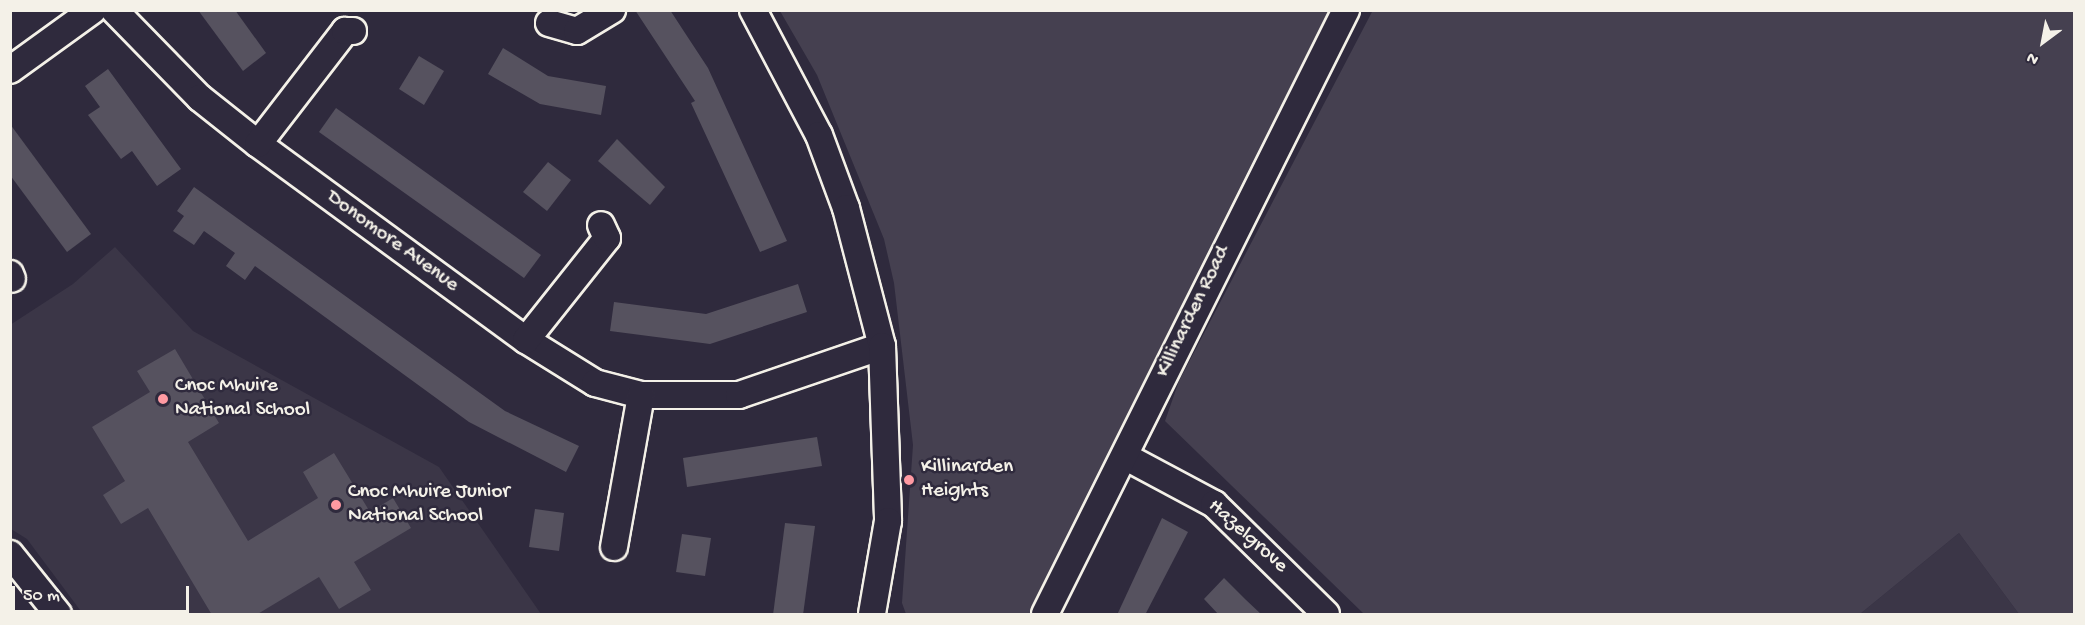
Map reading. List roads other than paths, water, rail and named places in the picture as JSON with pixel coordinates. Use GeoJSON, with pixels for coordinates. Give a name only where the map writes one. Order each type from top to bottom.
{"type":"FeatureCollection","features":[{"type":"Feature","properties":{"kind":"street"},"geometry":{"type":"LineString","coordinates":[[10,70],[93,10]]}},
{"type":"Feature","properties":{"kind":"street","name":"Donomore Avenue"},"geometry":{"type":"LineString","coordinates":[[114,10],[200,98],[258,144],[526,340],[595,382],[641,395],[739,395],[882,346]]}},
{"type":"Feature","properties":{"kind":"street"},"geometry":{"type":"LineString","coordinates":[[549,23],[577,31],[612,10]]}},
{"type":"Feature","properties":{"kind":"street"},"geometry":{"type":"LineString","coordinates":[[753,10],[819,135],[846,208],[882,346],[888,521],[872,615]]}},
{"type":"Feature","properties":{"kind":"street","name":"Killinarden Road"},"geometry":{"type":"LineString","coordinates":[[1045,615],[1126,457],[1173,350],[1346,10]]}},
{"type":"Feature","properties":{"kind":"street"},"geometry":{"type":"LineString","coordinates":[[258,144],[345,31],[353,31]]}},
{"type":"Feature","properties":{"kind":"street"},"geometry":{"type":"LineString","coordinates":[[526,340],[608,238],[601,225]]}},
{"type":"Feature","properties":{"kind":"street"},"geometry":{"type":"LineString","coordinates":[[614,547],[641,395]]}},
{"type":"Feature","properties":{"kind":"street","name":"Hazelgrove"},"geometry":{"type":"LineString","coordinates":[[1126,457],[1214,504],[1326,615]]}},
{"type":"Feature","properties":{"kind":"street"},"geometry":{"type":"LineString","coordinates":[[10,554],[58,615]]}},
{"type":"Feature","properties":{"kind":"place","name":"Cnoc Mhuire National School"},"geometry":{"type":"Point","coordinates":[163,399]}},
{"type":"Feature","properties":{"kind":"place","name":"Killinarden Heights"},"geometry":{"type":"Point","coordinates":[909,480]}},
{"type":"Feature","properties":{"kind":"place","name":"Cnoc Mhuire Junior National School"},"geometry":{"type":"Point","coordinates":[336,505]}}]}
